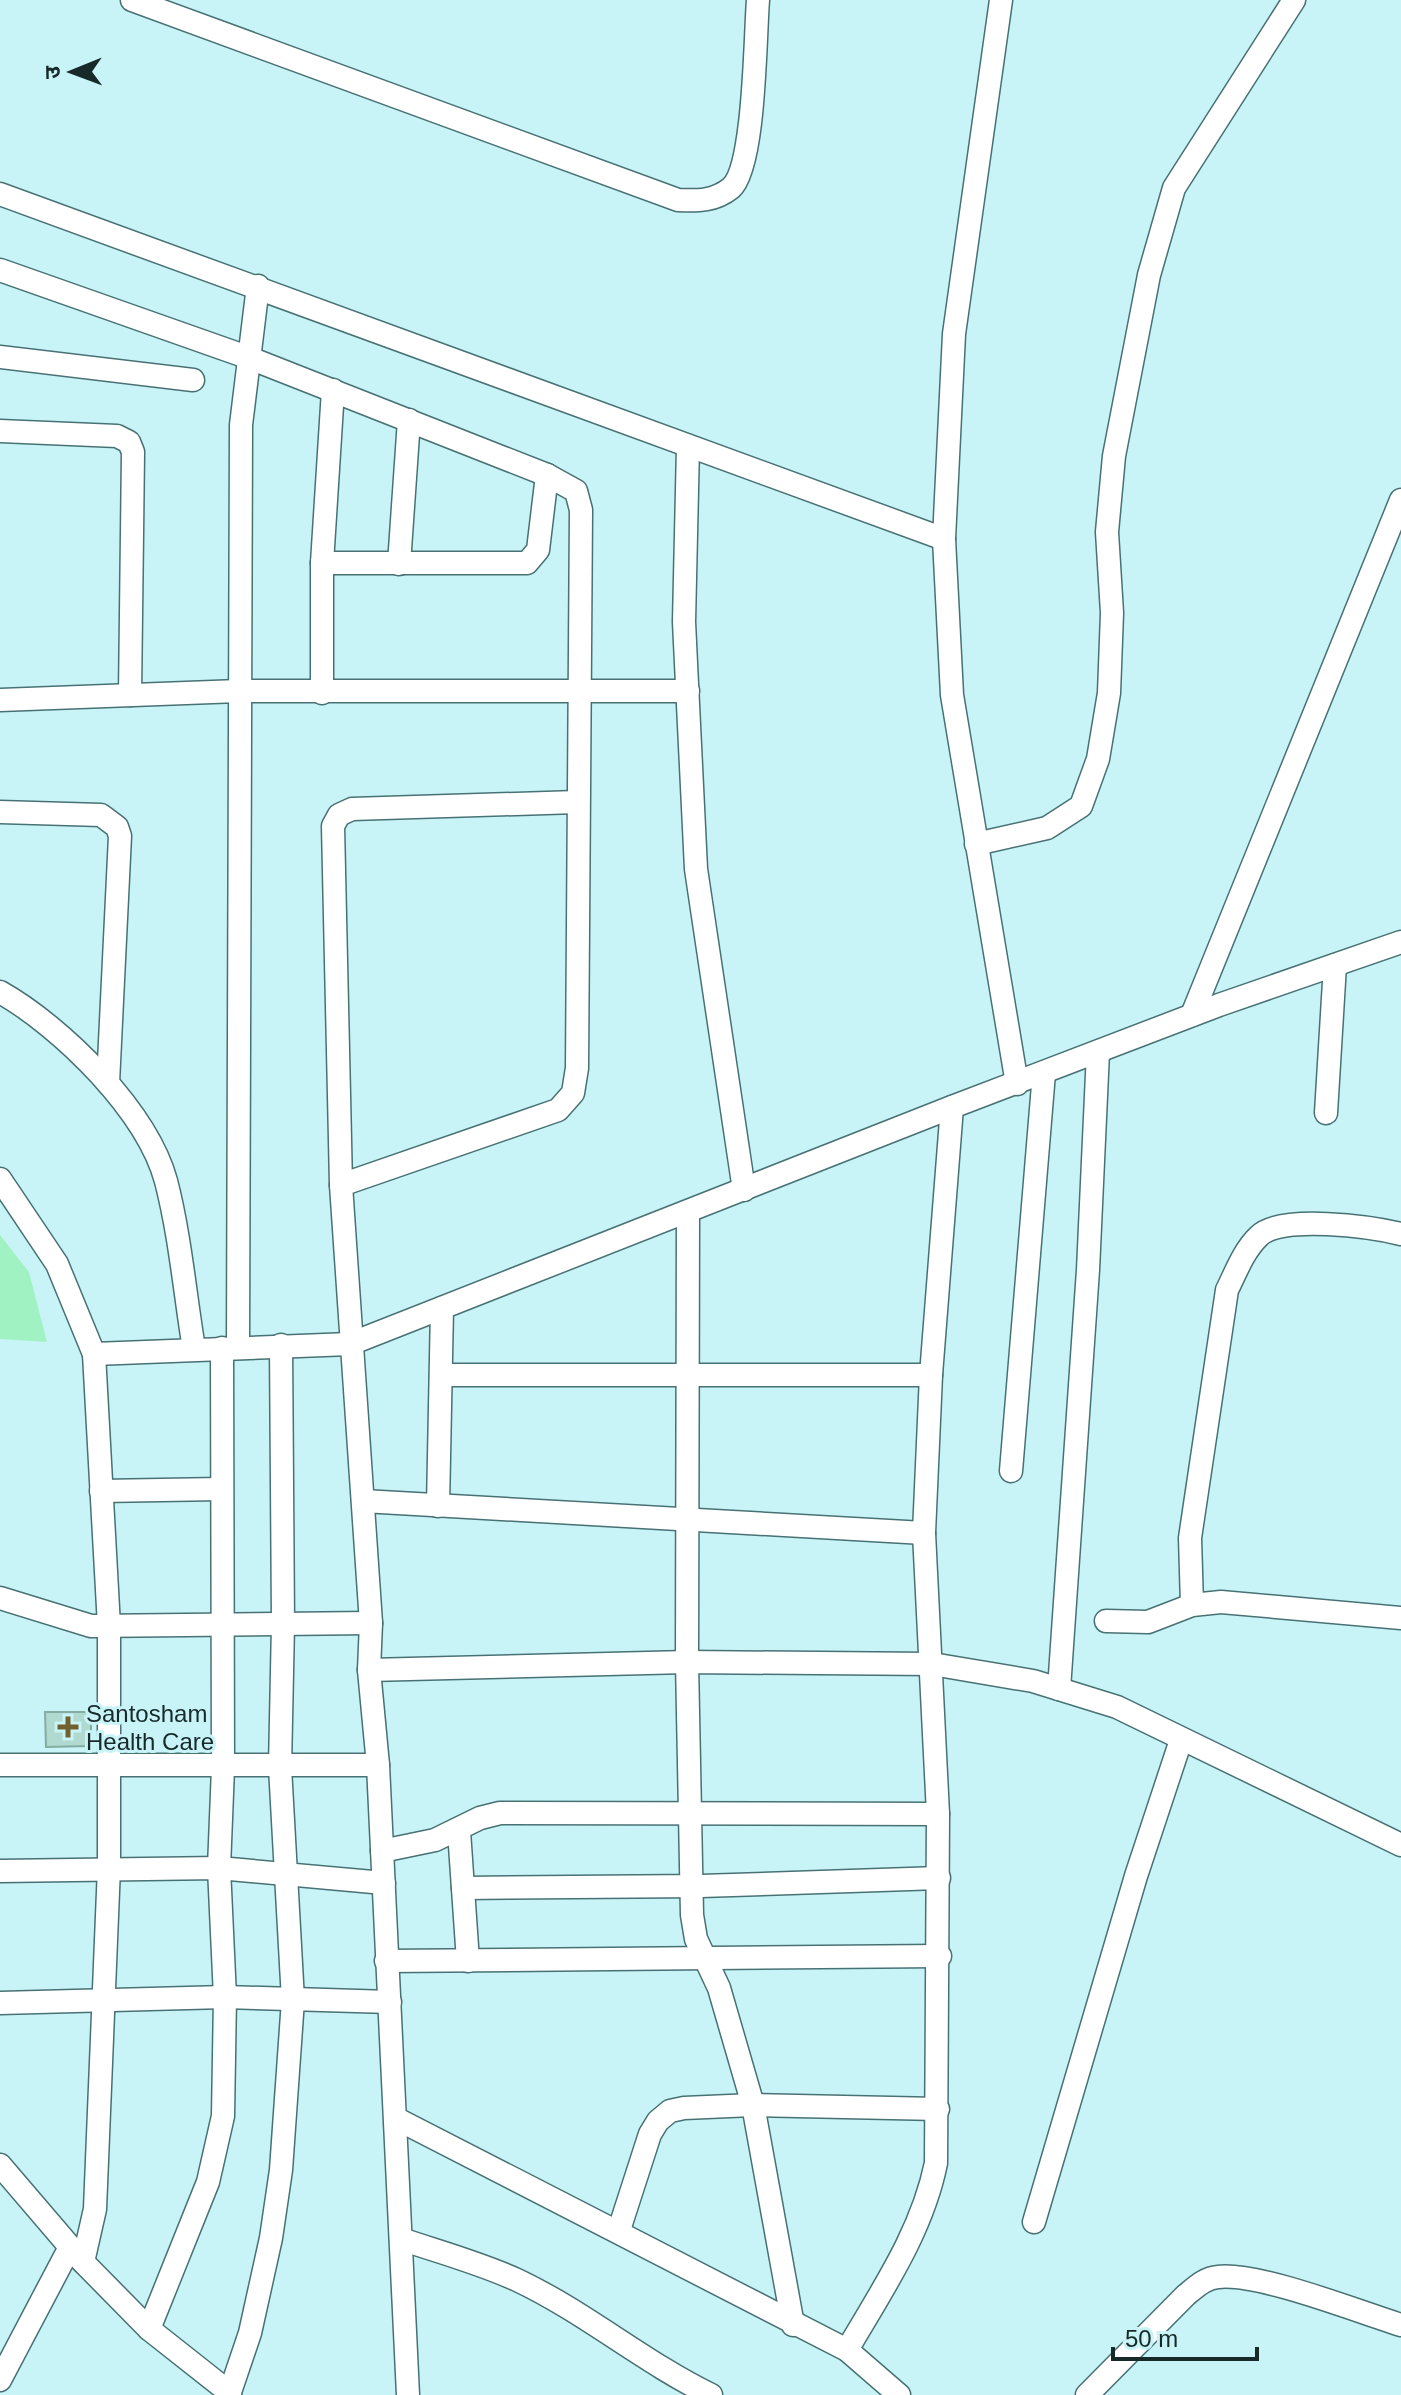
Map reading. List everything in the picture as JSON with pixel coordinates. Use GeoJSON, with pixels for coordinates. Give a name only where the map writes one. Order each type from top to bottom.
{"type":"FeatureCollection","features":[{"type":"Feature","properties":{"kind":"street"},"geometry":{"type":"LineString","coordinates":[[132,0],[678,200],[707,201],[733,187],[747,156],[758,0]]}},
{"type":"Feature","properties":{"kind":"street"},"geometry":{"type":"LineString","coordinates":[[1001,0],[954,334],[944,539],[952,695],[1017,1084]]}},
{"type":"Feature","properties":{"kind":"street"},"geometry":{"type":"LineString","coordinates":[[976,844],[1047,828],[1081,806],[1098,759],[1109,693],[1110,501],[1114,456],[1149,275],[1174,188],[1294,0]]}},
{"type":"Feature","properties":{"kind":"street"},"geometry":{"type":"LineString","coordinates":[[0,194],[944,539]]}},
{"type":"Feature","properties":{"kind":"street"},"geometry":{"type":"LineString","coordinates":[[0,270],[247,357],[547,475],[576,491],[581,510],[581,692],[577,802],[577,1068],[573,1093],[558,1110],[341,1185]]}},
{"type":"Feature","properties":{"kind":"street"},"geometry":{"type":"LineString","coordinates":[[149,2329],[208,2182],[223,2116],[225,1997],[219,1868],[223,1768],[221,1489],[230,1348],[241,425],[258,286]]}},
{"type":"Feature","properties":{"kind":"street"},"geometry":{"type":"LineString","coordinates":[[0,357],[193,380]]}},
{"type":"Feature","properties":{"kind":"street"},"geometry":{"type":"LineString","coordinates":[[322,693],[322,563],[333,390]]}},
{"type":"Feature","properties":{"kind":"street"},"geometry":{"type":"LineString","coordinates":[[399,564],[409,420]]}},
{"type":"Feature","properties":{"kind":"street"},"geometry":{"type":"LineString","coordinates":[[0,431],[117,436],[129,442],[133,452],[130,695]]}},
{"type":"Feature","properties":{"kind":"street"},"geometry":{"type":"LineString","coordinates":[[688,446],[684,622],[696,869],[744,1190]]}},
{"type":"Feature","properties":{"kind":"street"},"geometry":{"type":"LineString","coordinates":[[322,563],[515,565],[534,559],[547,475]]}},
{"type":"Feature","properties":{"kind":"street"},"geometry":{"type":"LineString","coordinates":[[1192,1015],[1401,500]]}},
{"type":"Feature","properties":{"kind":"street"},"geometry":{"type":"LineString","coordinates":[[0,700],[239,691],[688,691]]}},
{"type":"Feature","properties":{"kind":"street"},"geometry":{"type":"LineString","coordinates":[[411,2394],[378,1765],[369,1670],[371,1623],[341,1185],[333,826],[339,815],[352,809],[577,802]]}},
{"type":"Feature","properties":{"kind":"street"},"geometry":{"type":"LineString","coordinates":[[0,812],[101,815],[117,827],[120,836],[108,1083]]}},
{"type":"Feature","properties":{"kind":"street"},"geometry":{"type":"LineString","coordinates":[[94,1354],[350,1344],[1192,1015],[1401,942]]}},
{"type":"Feature","properties":{"kind":"street"},"geometry":{"type":"LineString","coordinates":[[1326,1113],[1335,965]]}},
{"type":"Feature","properties":{"kind":"street"},"geometry":{"type":"LineString","coordinates":[[0,992],[42,1021],[108,1083],[155,1153],[166,1180],[194,1349]]}},
{"type":"Feature","properties":{"kind":"street"},"geometry":{"type":"LineString","coordinates":[[1059,1689],[1088,1270],[1098,1052]]}},
{"type":"Feature","properties":{"kind":"street"},"geometry":{"type":"LineString","coordinates":[[1011,1471],[1044,1073]]}},
{"type":"Feature","properties":{"kind":"street"},"geometry":{"type":"LineString","coordinates":[[847,2350],[908,2244],[929,2198],[936,2163],[940,1956],[938,1814],[924,1533],[931,1375],[952,1107]]}},
{"type":"Feature","properties":{"kind":"street"},"geometry":{"type":"LineString","coordinates":[[0,1179],[57,1264],[94,1354],[109,1626],[109,1867],[95,2209],[76,2255],[0,2380]]}},
{"type":"Feature","properties":{"kind":"street"},"geometry":{"type":"LineString","coordinates":[[688,1212],[687,1662],[696,1939],[719,1988],[753,2105],[793,2325]]}},
{"type":"Feature","properties":{"kind":"street"},"geometry":{"type":"LineString","coordinates":[[1192,1605],[1190,1538],[1227,1290],[1242,1259],[1261,1233],[1294,1223],[1401,1234]]}},
{"type":"Feature","properties":{"kind":"street"},"geometry":{"type":"LineString","coordinates":[[438,1506],[442,1308]]}},
{"type":"Feature","properties":{"kind":"street"},"geometry":{"type":"LineString","coordinates":[[0,2165],[76,2255],[149,2329],[230,2394],[250,2333],[271,2238],[281,2170],[293,2000],[280,1767],[283,1624],[281,1345]]}},
{"type":"Feature","properties":{"kind":"street"},"geometry":{"type":"LineString","coordinates":[[441,1375],[931,1375]]}},
{"type":"Feature","properties":{"kind":"street"},"geometry":{"type":"LineString","coordinates":[[101,1491],[221,1489]]}},
{"type":"Feature","properties":{"kind":"street"},"geometry":{"type":"LineString","coordinates":[[363,1501],[924,1533]]}},
{"type":"Feature","properties":{"kind":"street"},"geometry":{"type":"LineString","coordinates":[[0,1598],[91,1626],[371,1623]]}},
{"type":"Feature","properties":{"kind":"street"},"geometry":{"type":"LineString","coordinates":[[1106,1621],[1148,1622],[1192,1605],[1221,1602],[1401,1618]]}},
{"type":"Feature","properties":{"kind":"street"},"geometry":{"type":"LineString","coordinates":[[369,1670],[687,1662],[932,1664],[1033,1681],[1117,1707],[1401,1845]]}},
{"type":"Feature","properties":{"kind":"street"},"geometry":{"type":"LineString","coordinates":[[1034,2222],[1123,1918],[1181,1740]]}},
{"type":"Feature","properties":{"kind":"street"},"geometry":{"type":"LineString","coordinates":[[0,1765],[223,1768],[378,1765]]}},
{"type":"Feature","properties":{"kind":"street"},"geometry":{"type":"LineString","coordinates":[[382,1851],[435,1840],[459,1831],[480,1818],[500,1813],[938,1814]]}},
{"type":"Feature","properties":{"kind":"street"},"geometry":{"type":"LineString","coordinates":[[459,1831],[468,1961]]}},
{"type":"Feature","properties":{"kind":"street"},"geometry":{"type":"LineString","coordinates":[[0,1871],[109,1867],[219,1868],[384,1883]]}},
{"type":"Feature","properties":{"kind":"street"},"geometry":{"type":"LineString","coordinates":[[463,1888],[692,1886],[939,1878]]}},
{"type":"Feature","properties":{"kind":"street"},"geometry":{"type":"LineString","coordinates":[[386,1961],[940,1956]]}},
{"type":"Feature","properties":{"kind":"street"},"geometry":{"type":"LineString","coordinates":[[0,2003],[225,1997],[390,2002]]}},
{"type":"Feature","properties":{"kind":"street"},"geometry":{"type":"LineString","coordinates":[[619,2230],[650,2134],[658,2121],[670,2111],[753,2105],[938,2109]]}},
{"type":"Feature","properties":{"kind":"street"},"geometry":{"type":"LineString","coordinates":[[397,2119],[619,2230],[793,2325],[847,2350],[899,2395]]}},
{"type":"Feature","properties":{"kind":"street"},"geometry":{"type":"LineString","coordinates":[[401,2239],[516,2279],[606,2329],[684,2389],[711,2395]]}},
{"type":"Feature","properties":{"kind":"street"},"geometry":{"type":"LineString","coordinates":[[1087,2395],[1186,2295],[1201,2282],[1218,2277],[1262,2282],[1401,2325]]}},
{"type":"Feature","properties":{"kind":"green space"},"geometry":{"type":"Polygon","coordinates":[[[0,1235],[29,1272],[47,1342],[0,1339],[0,1235]]]}},
{"type":"Feature","properties":{"kind":"building"},"geometry":{"type":"Polygon","coordinates":[[[45,1712],[91,1712],[91,1746],[46,1747],[45,1712]]]}},
{"type":"Feature","properties":{"kind":"place","name":"Santosham Health Care"},"geometry":{"type":"Point","coordinates":[68,1727]}}]}
